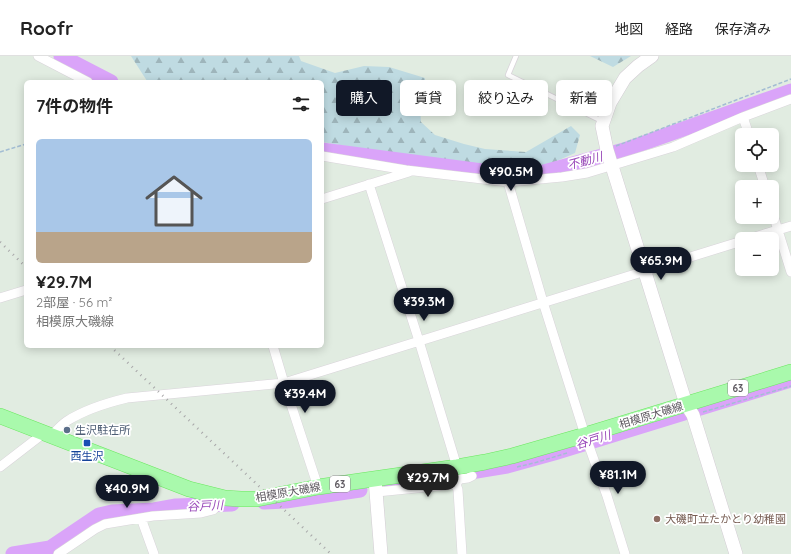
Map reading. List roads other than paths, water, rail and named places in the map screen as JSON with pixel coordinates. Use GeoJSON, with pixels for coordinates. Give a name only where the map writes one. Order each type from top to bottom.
{"type":"FeatureCollection","features":[{"type":"Feature","properties":{"kind":"main road","name":"相模原大磯線"},"geometry":{"type":"LineString","coordinates":[[0,416],[189,489],[223,500],[257,499],[318,487],[376,485],[587,439],[689,409],[791,372]]}},
{"type":"Feature","properties":{"kind":"street"},"geometry":{"type":"LineString","coordinates":[[38,56],[84,80]]}},
{"type":"Feature","properties":{"kind":"street"},"geometry":{"type":"LineString","coordinates":[[652,56],[625,78],[610,103],[602,126],[607,150],[644,271],[736,554]]}},
{"type":"Feature","properties":{"kind":"street"},"geometry":{"type":"LineString","coordinates":[[324,156],[508,182],[562,177],[587,173],[673,148],[744,117],[791,100]]}},
{"type":"Feature","properties":{"kind":"street"},"geometry":{"type":"LineString","coordinates":[[744,117],[747,128]]}},
{"type":"Feature","properties":{"kind":"street"},"geometry":{"type":"LineString","coordinates":[[324,198],[414,170]]}},
{"type":"Feature","properties":{"kind":"street"},"geometry":{"type":"LineString","coordinates":[[508,182],[543,302],[625,554]]}},
{"type":"Feature","properties":{"kind":"street"},"geometry":{"type":"LineString","coordinates":[[369,184],[457,467]]}},
{"type":"Feature","properties":{"kind":"street"},"geometry":{"type":"LineString","coordinates":[[776,224],[791,272]]}},
{"type":"Feature","properties":{"kind":"street"},"geometry":{"type":"LineString","coordinates":[[771,232],[791,226]]}},
{"type":"Feature","properties":{"kind":"street"},"geometry":{"type":"LineString","coordinates":[[0,467],[47,434],[84,411],[107,403],[128,398],[284,383],[735,243]]}},
{"type":"Feature","properties":{"kind":"street"},"geometry":{"type":"LineString","coordinates":[[0,298],[24,291]]}},
{"type":"Feature","properties":{"kind":"street"},"geometry":{"type":"LineString","coordinates":[[274,348],[318,487]]}},
{"type":"Feature","properties":{"kind":"street"},"geometry":{"type":"LineString","coordinates":[[381,554],[376,485],[456,484],[460,479],[472,476]]}},
{"type":"Feature","properties":{"kind":"street"},"geometry":{"type":"LineString","coordinates":[[454,484],[458,490],[462,554]]}},
{"type":"Feature","properties":{"kind":"street"},"geometry":{"type":"LineString","coordinates":[[58,554],[105,524],[153,516],[201,513],[213,510],[223,500]]}},
{"type":"Feature","properties":{"kind":"street"},"geometry":{"type":"LineString","coordinates":[[141,518],[154,554]]}},
{"type":"Feature","properties":{"kind":"lane"},"geometry":{"type":"LineString","coordinates":[[516,56],[508,74],[603,122]]}},
{"type":"Feature","properties":{"kind":"waterway","name":"不動川"},"geometry":{"type":"LineString","coordinates":[[61,56],[107,80]]}},
{"type":"Feature","properties":{"kind":"waterway","name":"不動川"},"geometry":{"type":"LineString","coordinates":[[324,150],[513,175],[533,175],[624,150],[791,91]]}},
{"type":"Feature","properties":{"kind":"waterway","name":"谷戸川"},"geometry":{"type":"LineString","coordinates":[[391,485],[507,466],[791,380]]}},
{"type":"Feature","properties":{"kind":"waterway","name":"谷戸川"},"geometry":{"type":"LineString","coordinates":[[264,502],[286,501],[360,490]]}},
{"type":"Feature","properties":{"kind":"waterway","name":"谷戸川"},"geometry":{"type":"LineString","coordinates":[[13,554],[50,548],[99,515],[112,512],[154,510],[176,506],[232,504]]}},
{"type":"Feature","properties":{"kind":"railway"},"geometry":{"type":"LineString","coordinates":[[0,242],[24,265]]}},
{"type":"Feature","properties":{"kind":"railway"},"geometry":{"type":"LineString","coordinates":[[112,348],[331,554]]}},
{"type":"Feature","properties":{"kind":"place","name":"生沢駐在所"},"geometry":{"type":"Point","coordinates":[67,430]}},
{"type":"Feature","properties":{"kind":"place","name":"西生沢"},"geometry":{"type":"Point","coordinates":[87,443]}},
{"type":"Feature","properties":{"kind":"place","name":"大磯町立たかとり幼稚園"},"geometry":{"type":"Point","coordinates":[657,519]}}]}
